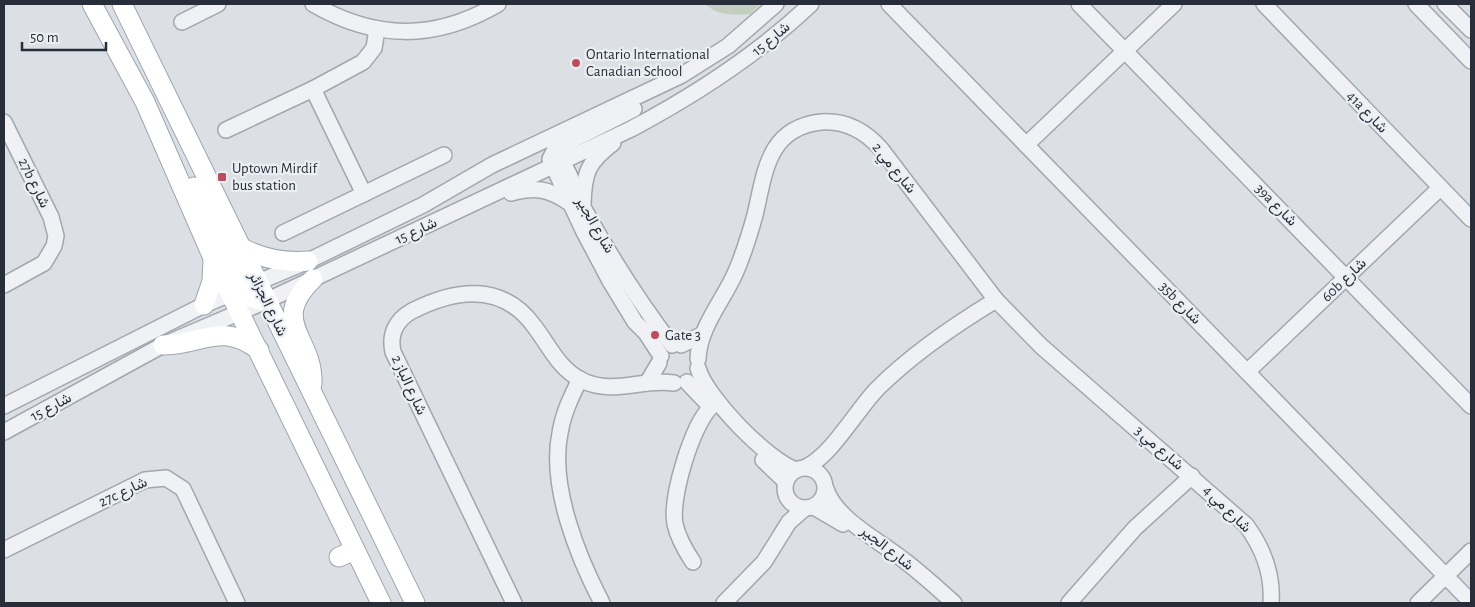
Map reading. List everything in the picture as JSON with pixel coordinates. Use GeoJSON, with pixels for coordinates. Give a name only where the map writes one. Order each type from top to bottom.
{"type":"FeatureCollection","features":[{"type":"Feature","properties":{"kind":"main road","name":"شارع الجزائر"},"geometry":{"type":"LineString","coordinates":[[92,4],[145,102],[213,258],[245,288],[266,301],[415,603]]}},
{"type":"Feature","properties":{"kind":"main road","name":"شارع الجزائر"},"geometry":{"type":"LineString","coordinates":[[122,4],[242,248],[245,288],[241,312],[347,554],[381,603]]}},
{"type":"Feature","properties":{"kind":"main road"},"geometry":{"type":"LineString","coordinates":[[145,102],[164,127],[245,288]]}},
{"type":"Feature","properties":{"kind":"main road"},"geometry":{"type":"LineString","coordinates":[[242,248],[268,259],[288,262],[308,261]]}},
{"type":"Feature","properties":{"kind":"main road"},"geometry":{"type":"LineString","coordinates":[[204,305],[212,281],[213,258]]}},
{"type":"Feature","properties":{"kind":"main road"},"geometry":{"type":"LineString","coordinates":[[312,393],[311,364],[292,316],[296,298],[313,279]]}},
{"type":"Feature","properties":{"kind":"main road"},"geometry":{"type":"LineString","coordinates":[[162,345],[178,344],[222,335],[244,340],[259,350]]}},
{"type":"Feature","properties":{"kind":"street"},"geometry":{"type":"LineString","coordinates":[[182,22],[218,4]]}},
{"type":"Feature","properties":{"kind":"street"},"geometry":{"type":"LineString","coordinates":[[313,4],[354,24],[403,32],[429,30],[455,24],[479,15],[498,4]]}},
{"type":"Feature","properties":{"kind":"street","name":"شارع 15"},"geometry":{"type":"LineString","coordinates":[[4,406],[204,305],[308,261],[438,198],[492,165],[660,86],[713,57],[746,32],[776,4]]}},
{"type":"Feature","properties":{"kind":"street","name":"شارع 15"},"geometry":{"type":"LineString","coordinates":[[4,432],[162,345],[266,301],[492,195],[555,160],[631,129],[727,73],[774,37],[811,4]]}},
{"type":"Feature","properties":{"kind":"street","name":"35b شارع"},"geometry":{"type":"LineString","coordinates":[[888,4],[1471,602]]}},
{"type":"Feature","properties":{"kind":"street","name":"39a شارع"},"geometry":{"type":"LineString","coordinates":[[1079,4],[1471,406]]}},
{"type":"Feature","properties":{"kind":"street"},"geometry":{"type":"LineString","coordinates":[[1026,145],[1174,4]]}},
{"type":"Feature","properties":{"kind":"street","name":"41a شارع"},"geometry":{"type":"LineString","coordinates":[[1264,4],[1471,219]]}},
{"type":"Feature","properties":{"kind":"street"},"geometry":{"type":"LineString","coordinates":[[1416,4],[1471,61]]}},
{"type":"Feature","properties":{"kind":"street"},"geometry":{"type":"LineString","coordinates":[[1446,4],[1471,30]]}},
{"type":"Feature","properties":{"kind":"street"},"geometry":{"type":"LineString","coordinates":[[226,130],[313,89],[363,62],[374,48],[377,29]]}},
{"type":"Feature","properties":{"kind":"street"},"geometry":{"type":"LineString","coordinates":[[533,147],[555,160],[646,103],[655,96],[660,86]]}},
{"type":"Feature","properties":{"kind":"street"},"geometry":{"type":"LineString","coordinates":[[313,89],[364,194]]}},
{"type":"Feature","properties":{"kind":"street","name":"27b شارع"},"geometry":{"type":"LineString","coordinates":[[4,122],[51,218],[56,236],[50,255],[36,268],[4,286]]}},
{"type":"Feature","properties":{"kind":"street","name":"شارع مي 2"},"geometry":{"type":"LineString","coordinates":[[698,363],[703,334],[725,296],[740,263],[754,218],[770,154],[789,134],[815,123],[827,122],[852,127],[873,140],[996,300]]}},
{"type":"Feature","properties":{"kind":"street"},"geometry":{"type":"LineString","coordinates":[[492,195],[503,195],[537,188],[557,194],[577,206],[590,164],[600,153],[631,129]]}},
{"type":"Feature","properties":{"kind":"street"},"geometry":{"type":"LineString","coordinates":[[283,233],[444,155]]}},
{"type":"Feature","properties":{"kind":"street","name":"شارع الجير"},"geometry":{"type":"LineString","coordinates":[[555,160],[577,206],[596,256],[635,322],[668,352]]}},
{"type":"Feature","properties":{"kind":"street","name":"60b شارع"},"geometry":{"type":"LineString","coordinates":[[1247,372],[1440,188]]}},
{"type":"Feature","properties":{"kind":"street","name":"شارع الجير"},"geometry":{"type":"LineString","coordinates":[[577,206],[652,315],[664,325],[668,352]]}},
{"type":"Feature","properties":{"kind":"street","name":"شارع الباز 2"},"geometry":{"type":"LineString","coordinates":[[514,603],[396,358],[391,345],[393,331],[406,315],[444,296],[468,293],[489,296],[509,303],[526,316],[554,356],[570,373],[580,379],[592,384],[620,388],[681,382]]}},
{"type":"Feature","properties":{"kind":"street"},"geometry":{"type":"LineString","coordinates":[[786,482],[801,469],[818,460],[828,450],[868,400],[890,377],[947,331],[996,300]]}},
{"type":"Feature","properties":{"kind":"street","name":"شارع مي 3"},"geometry":{"type":"LineString","coordinates":[[996,300],[1041,346],[1192,476],[1135,528],[1069,603]]}},
{"type":"Feature","properties":{"kind":"street"},"geometry":{"type":"LineString","coordinates":[[635,322],[646,320],[652,315]]}},
{"type":"Feature","properties":{"kind":"street"},"geometry":{"type":"LineString","coordinates":[[647,384],[668,352],[703,334]]}},
{"type":"Feature","properties":{"kind":"street"},"geometry":{"type":"LineString","coordinates":[[668,352],[690,348],[698,363],[706,386],[731,417],[778,462],[801,469],[816,471],[825,484]]}},
{"type":"Feature","properties":{"kind":"street"},"geometry":{"type":"LineString","coordinates":[[668,352],[663,376],[681,382],[711,407],[786,482],[788,498],[786,528]]}},
{"type":"Feature","properties":{"kind":"street"},"geometry":{"type":"LineString","coordinates":[[681,382],[695,376],[698,363]]}},
{"type":"Feature","properties":{"kind":"street"},"geometry":{"type":"LineString","coordinates":[[580,379],[569,403],[559,435],[559,481],[579,552],[602,603]]}},
{"type":"Feature","properties":{"kind":"street"},"geometry":{"type":"LineString","coordinates":[[693,562],[677,533],[675,500],[694,433],[701,419],[711,407]]}},
{"type":"Feature","properties":{"kind":"street"},"geometry":{"type":"LineString","coordinates":[[729,602],[764,562],[794,517],[821,501],[825,484],[828,450]]}},
{"type":"Feature","properties":{"kind":"street","name":"شارع مي 4"},"geometry":{"type":"LineString","coordinates":[[1192,476],[1237,516],[1254,536],[1269,572],[1271,603]]}},
{"type":"Feature","properties":{"kind":"street","name":"27c شارع"},"geometry":{"type":"LineString","coordinates":[[4,550],[145,480],[166,478],[183,489],[237,603]]}},
{"type":"Feature","properties":{"kind":"street","name":"شارع الجير"},"geometry":{"type":"LineString","coordinates":[[825,484],[831,502],[841,512],[902,558],[954,603]]}},
{"type":"Feature","properties":{"kind":"street"},"geometry":{"type":"LineString","coordinates":[[788,498],[795,506],[810,508]]}},
{"type":"Feature","properties":{"kind":"street","name":"شارع الجير"},"geometry":{"type":"LineString","coordinates":[[810,508],[837,520],[888,558],[941,603]]}},
{"type":"Feature","properties":{"kind":"street"},"geometry":{"type":"LineString","coordinates":[[1418,603],[1471,550]]}},
{"type":"Feature","properties":{"kind":"green space"},"geometry":{"type":"Polygon","coordinates":[[[705,4],[760,4],[750,14],[738,15],[715,11],[705,4]]]}},
{"type":"Feature","properties":{"kind":"place","name":"Ontario International Canadian School"},"geometry":{"type":"Point","coordinates":[576,63]}},
{"type":"Feature","properties":{"kind":"place","name":"Uptown Mirdif bus station"},"geometry":{"type":"Point","coordinates":[222,177]}},
{"type":"Feature","properties":{"kind":"place","name":"Gate 3"},"geometry":{"type":"Point","coordinates":[655,335]}}]}
